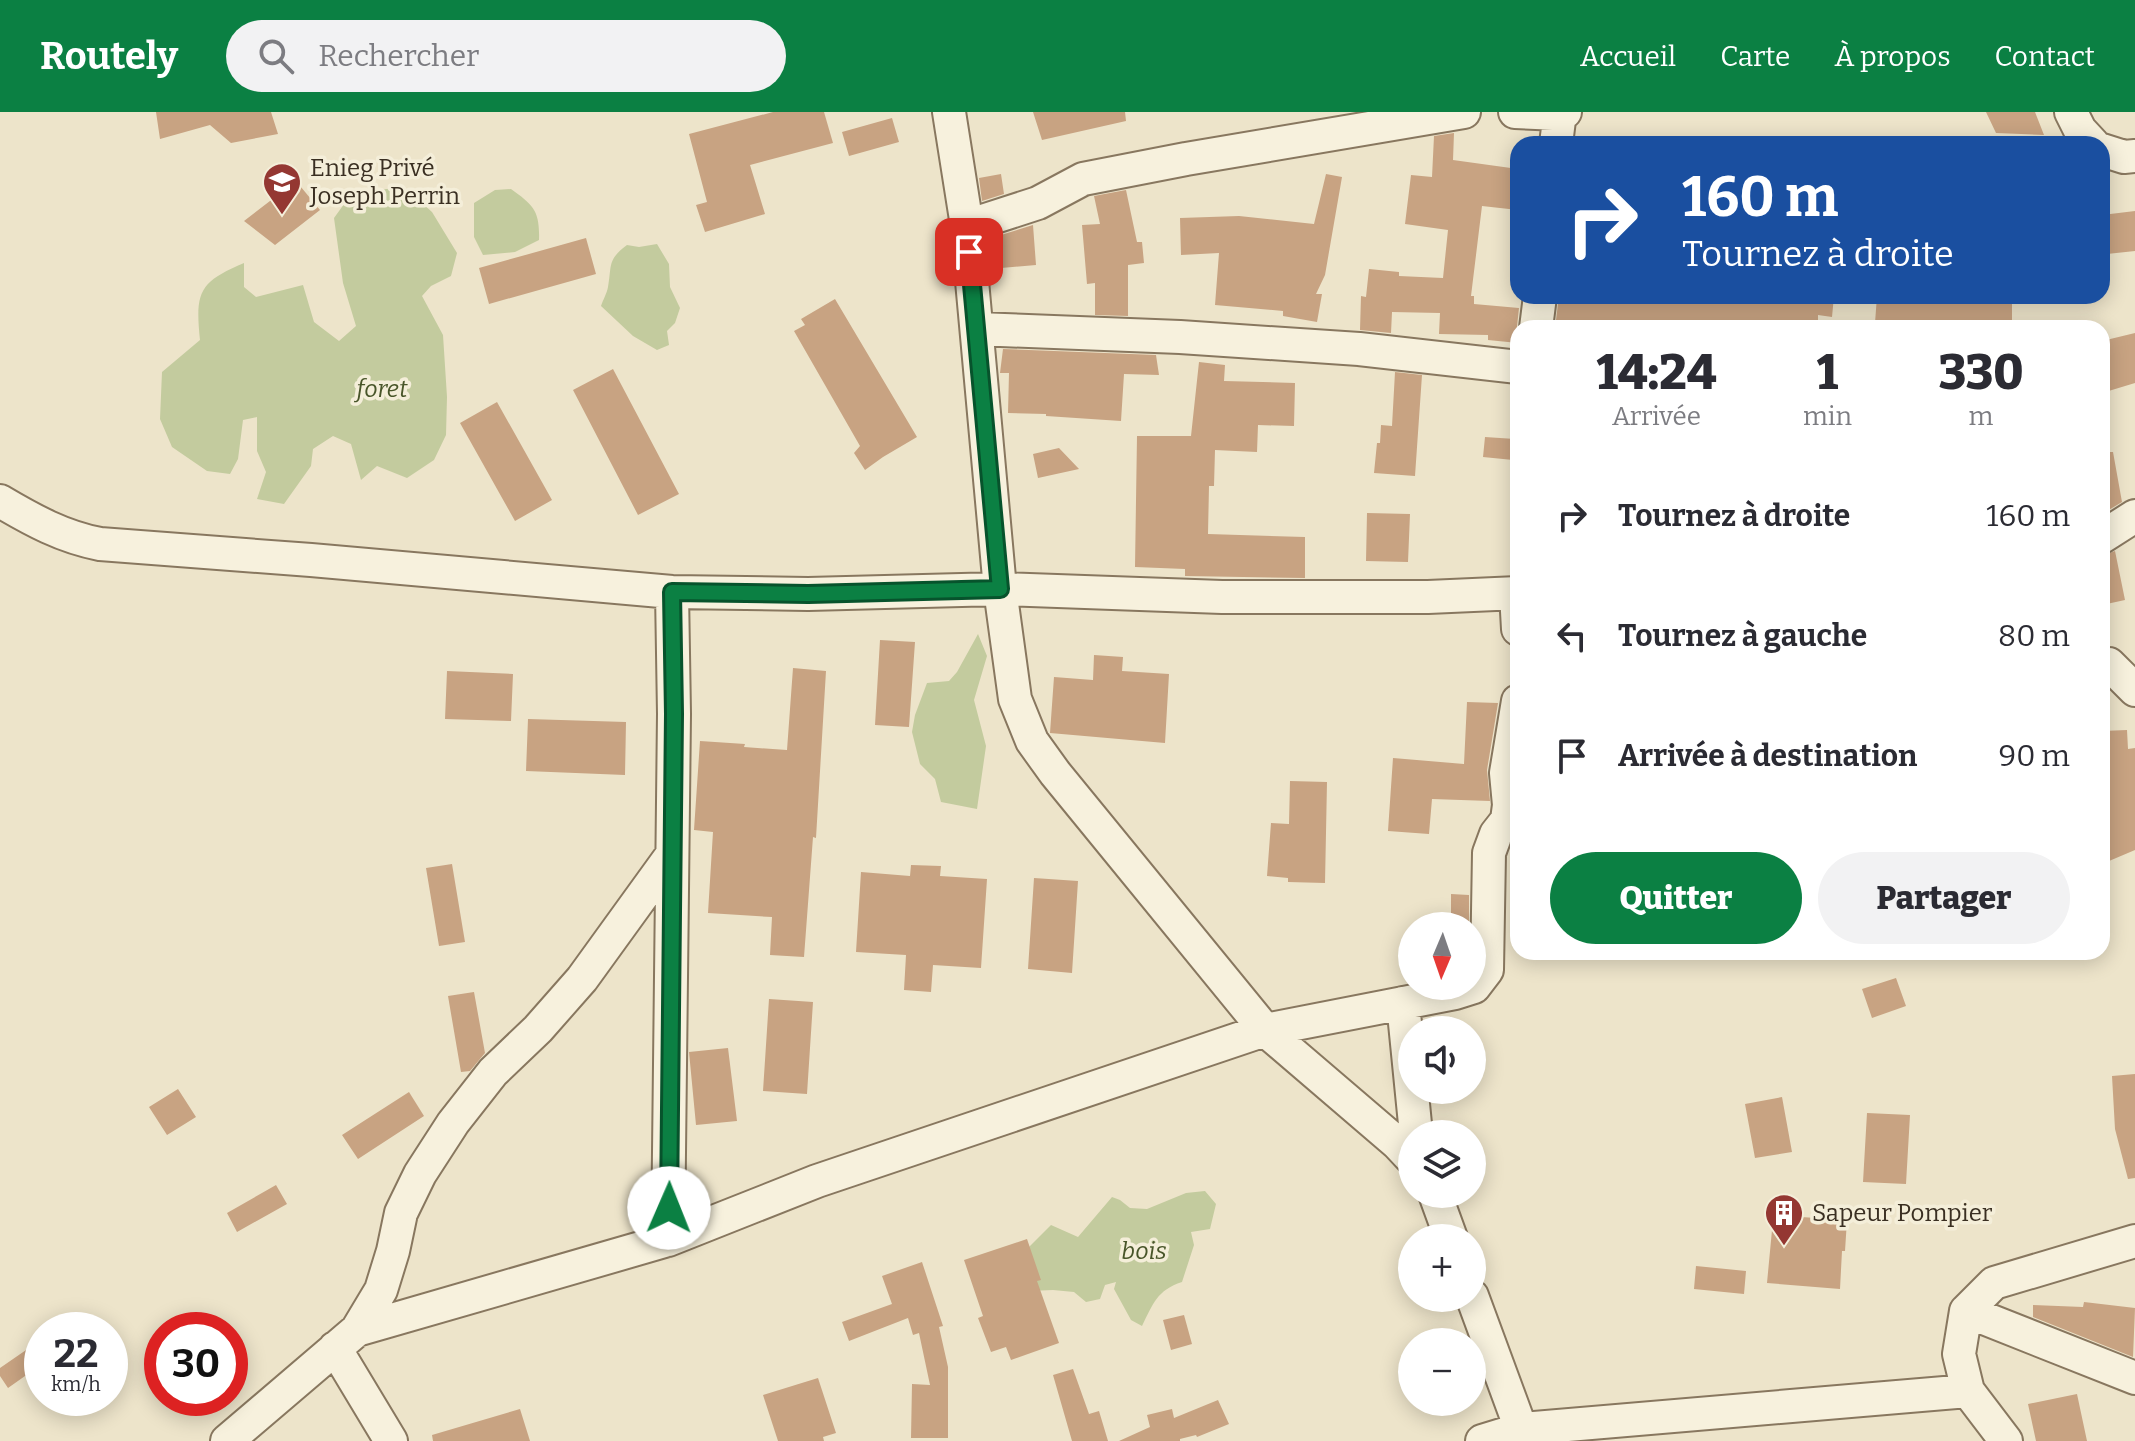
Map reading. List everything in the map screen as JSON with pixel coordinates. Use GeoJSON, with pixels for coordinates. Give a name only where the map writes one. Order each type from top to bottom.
{"type":"FeatureCollection","features":[{"type":"Feature","properties":{"kind":"street"},"geometry":{"type":"LineString","coordinates":[[949,112],[967,226],[1000,589],[1015,699],[1032,741],[1265,1030],[1398,1146]]}},
{"type":"Feature","properties":{"kind":"street"},"geometry":{"type":"LineString","coordinates":[[967,226],[1038,203],[1083,179],[1464,112]]}},
{"type":"Feature","properties":{"kind":"street"},"geometry":{"type":"LineString","coordinates":[[1515,112],[1549,118]]}},
{"type":"Feature","properties":{"kind":"street"},"geometry":{"type":"LineString","coordinates":[[2071,112],[2086,136]]}},
{"type":"Feature","properties":{"kind":"street"},"geometry":{"type":"LineString","coordinates":[[2110,154],[2135,156]]}},
{"type":"Feature","properties":{"kind":"street"},"geometry":{"type":"LineString","coordinates":[[977,329],[1329,347],[1510,366]]}},
{"type":"Feature","properties":{"kind":"street"},"geometry":{"type":"LineString","coordinates":[[0,501],[57,532],[100,544],[672,592],[808,594],[1000,589],[1222,597],[1428,597],[1510,593]]}},
{"type":"Feature","properties":{"kind":"street"},"geometry":{"type":"LineString","coordinates":[[2110,532],[2135,516]]}},
{"type":"Feature","properties":{"kind":"street"},"geometry":{"type":"LineString","coordinates":[[668,1240],[674,714],[672,592]]}},
{"type":"Feature","properties":{"kind":"street"},"geometry":{"type":"LineString","coordinates":[[2115,663],[2135,690]]}},
{"type":"Feature","properties":{"kind":"street"},"geometry":{"type":"LineString","coordinates":[[1510,749],[1506,773],[1510,807]]}},
{"type":"Feature","properties":{"kind":"street"},"geometry":{"type":"LineString","coordinates":[[346,1339],[668,1240],[817,1181],[1265,1030],[1474,987],[1487,970],[1489,853],[1496,834],[1510,816]]}},
{"type":"Feature","properties":{"kind":"street"},"geometry":{"type":"LineString","coordinates":[[227,1441],[346,1339],[381,1290],[401,1213],[420,1174],[453,1123],[493,1072],[538,1029],[582,979],[671,856]]}},
{"type":"Feature","properties":{"kind":"street"},"geometry":{"type":"LineString","coordinates":[[1403,1003],[1415,1120]]}},
{"type":"Feature","properties":{"kind":"street"},"geometry":{"type":"LineString","coordinates":[[2006,1441],[1968,1391],[1959,1354],[1966,1311],[1994,1283],[2135,1241]]}},
{"type":"Feature","properties":{"kind":"street"},"geometry":{"type":"LineString","coordinates":[[1966,1311],[2135,1378]]}},
{"type":"Feature","properties":{"kind":"street"},"geometry":{"type":"LineString","coordinates":[[1478,1312],[1524,1435]]}},
{"type":"Feature","properties":{"kind":"street"},"geometry":{"type":"LineString","coordinates":[[346,1339],[391,1441]]}},
{"type":"Feature","properties":{"kind":"street"},"geometry":{"type":"LineString","coordinates":[[1482,1441],[1968,1391]]}},
{"type":"Feature","properties":{"kind":"green space","name":"foret"},"geometry":{"type":"Polygon","coordinates":[[[404,187],[432,212],[457,253],[451,276],[431,286],[422,296],[443,335],[446,435],[434,460],[407,478],[377,466],[361,480],[351,444],[333,436],[313,449],[311,466],[284,504],[257,499],[266,472],[257,451],[257,417],[243,420],[238,459],[230,474],[207,471],[172,447],[160,419],[162,372],[200,340],[198,310],[203,291],[209,283],[244,263],[244,287],[256,297],[303,285],[314,322],[339,341],[356,326],[343,283],[334,218],[352,193],[404,187]]]}},
{"type":"Feature","properties":{"kind":"green space"},"geometry":{"type":"Polygon","coordinates":[[[511,189],[534,209],[539,240],[515,252],[483,255],[474,237],[474,203],[495,190],[511,189]]]}},
{"type":"Feature","properties":{"kind":"green space"},"geometry":{"type":"Polygon","coordinates":[[[657,244],[669,264],[670,287],[680,308],[675,323],[667,331],[669,345],[657,350],[633,336],[601,306],[616,255],[627,245],[657,244]]]}},
{"type":"Feature","properties":{"kind":"green space"},"geometry":{"type":"Polygon","coordinates":[[[978,634],[987,656],[974,700],[986,746],[977,809],[941,802],[935,779],[920,764],[912,732],[927,683],[949,681],[978,634]]]}},
{"type":"Feature","properties":{"kind":"green space","name":"bois"},"geometry":{"type":"Polygon","coordinates":[[[1205,1191],[1216,1204],[1210,1229],[1191,1232],[1194,1245],[1182,1282],[1161,1294],[1142,1326],[1131,1320],[1114,1289],[1116,1282],[1105,1285],[1100,1299],[1086,1302],[1074,1292],[1029,1291],[1020,1256],[1051,1225],[1078,1237],[1112,1197],[1130,1208],[1147,1209],[1186,1193],[1205,1191]]]}},
{"type":"Feature","properties":{"kind":"building"},"geometry":{"type":"Polygon","coordinates":[[[156,112],[271,112],[278,134],[231,143],[210,125],[160,139],[156,112]]]}},
{"type":"Feature","properties":{"kind":"building"},"geometry":{"type":"Polygon","coordinates":[[[773,112],[824,112],[833,143],[750,165],[765,214],[705,232],[696,205],[707,202],[689,134],[773,112]]]}},
{"type":"Feature","properties":{"kind":"building"},"geometry":{"type":"Polygon","coordinates":[[[1033,112],[1125,112],[1126,121],[1042,140],[1033,112]]]}},
{"type":"Feature","properties":{"kind":"building"},"geometry":{"type":"Polygon","coordinates":[[[1986,112],[2035,112],[2044,135],[1996,133],[1986,112]]]}},
{"type":"Feature","properties":{"kind":"building"},"geometry":{"type":"Polygon","coordinates":[[[892,118],[899,142],[849,156],[842,132],[892,118]]]}},
{"type":"Feature","properties":{"kind":"building"},"geometry":{"type":"Polygon","coordinates":[[[1454,133],[1453,160],[1510,168],[1510,209],[1482,206],[1471,296],[1474,296],[1474,304],[1519,308],[1518,320],[1510,320],[1510,342],[1488,340],[1488,335],[1439,334],[1440,313],[1392,312],[1391,333],[1360,330],[1361,296],[1366,297],[1369,269],[1399,272],[1399,276],[1443,278],[1448,230],[1405,224],[1411,175],[1432,177],[1434,136],[1454,133]]]}},
{"type":"Feature","properties":{"kind":"building"},"geometry":{"type":"Polygon","coordinates":[[[1001,174],[1004,194],[982,201],[979,178],[1001,174]]]}},
{"type":"Feature","properties":{"kind":"building"},"geometry":{"type":"Polygon","coordinates":[[[1326,174],[1342,177],[1325,275],[1316,294],[1322,294],[1317,322],[1283,316],[1283,311],[1215,305],[1219,253],[1181,255],[1180,218],[1239,216],[1314,224],[1326,174]]]}},
{"type":"Feature","properties":{"kind":"building","name":"Enieg Privé Joseph Perrin"},"geometry":{"type":"Polygon","coordinates":[[[296,181],[320,210],[275,245],[244,221],[296,181]]]}},
{"type":"Feature","properties":{"kind":"building"},"geometry":{"type":"Polygon","coordinates":[[[1126,190],[1137,242],[1142,242],[1144,263],[1128,265],[1128,316],[1095,315],[1095,283],[1087,284],[1082,225],[1100,224],[1094,196],[1126,190]]]}},
{"type":"Feature","properties":{"kind":"building"},"geometry":{"type":"Polygon","coordinates":[[[2135,211],[2135,251],[2110,254],[2110,214],[2135,211]]]}},
{"type":"Feature","properties":{"kind":"building"},"geometry":{"type":"Polygon","coordinates":[[[1033,225],[1036,265],[990,269],[988,239],[1033,225]]]}},
{"type":"Feature","properties":{"kind":"building"},"geometry":{"type":"Polygon","coordinates":[[[586,238],[596,274],[489,304],[479,268],[586,238]]]}},
{"type":"Feature","properties":{"kind":"building"},"geometry":{"type":"Polygon","coordinates":[[[835,299],[917,437],[865,470],[854,453],[860,446],[794,331],[805,325],[801,319],[835,299]]]}},
{"type":"Feature","properties":{"kind":"building"},"geometry":{"type":"Polygon","coordinates":[[[1558,304],[1833,304],[1832,317],[1818,315],[1818,320],[1556,320],[1558,304]]]}},
{"type":"Feature","properties":{"kind":"building"},"geometry":{"type":"Polygon","coordinates":[[[1876,304],[2012,304],[2012,320],[1875,320],[1876,304]]]}},
{"type":"Feature","properties":{"kind":"building"},"geometry":{"type":"Polygon","coordinates":[[[2135,333],[2135,383],[2110,391],[2110,339],[2135,333]]]}},
{"type":"Feature","properties":{"kind":"building"},"geometry":{"type":"Polygon","coordinates":[[[1003,349],[1156,355],[1159,375],[1124,374],[1121,421],[1008,413],[1009,373],[1000,373],[1003,349]]]}},
{"type":"Feature","properties":{"kind":"building"},"geometry":{"type":"Polygon","coordinates":[[[1199,362],[1225,365],[1224,381],[1295,383],[1294,426],[1258,425],[1257,452],[1215,450],[1214,486],[1209,486],[1208,534],[1305,537],[1305,578],[1185,576],[1185,569],[1135,567],[1137,436],[1191,436],[1199,362]]]}},
{"type":"Feature","properties":{"kind":"building"},"geometry":{"type":"Polygon","coordinates":[[[613,369],[679,494],[638,515],[573,390],[613,369]]]}},
{"type":"Feature","properties":{"kind":"building"},"geometry":{"type":"Polygon","coordinates":[[[1395,372],[1422,375],[1415,476],[1374,473],[1381,425],[1392,426],[1395,372]]]}},
{"type":"Feature","properties":{"kind":"building"},"geometry":{"type":"Polygon","coordinates":[[[497,402],[552,500],[515,521],[460,423],[497,402]]]}},
{"type":"Feature","properties":{"kind":"building"},"geometry":{"type":"Polygon","coordinates":[[[1485,437],[1510,439],[1510,460],[1483,457],[1485,437]]]}},
{"type":"Feature","properties":{"kind":"building"},"geometry":{"type":"Polygon","coordinates":[[[1059,448],[1079,469],[1038,478],[1033,454],[1059,448]]]}},
{"type":"Feature","properties":{"kind":"building"},"geometry":{"type":"Polygon","coordinates":[[[2110,452],[2113,452],[2122,502],[2110,509],[2110,452]]]}},
{"type":"Feature","properties":{"kind":"building"},"geometry":{"type":"Polygon","coordinates":[[[1367,513],[1410,514],[1408,562],[1366,561],[1367,513]]]}},
{"type":"Feature","properties":{"kind":"building"},"geometry":{"type":"Polygon","coordinates":[[[2115,551],[2125,600],[2110,603],[2110,553],[2115,551]]]}},
{"type":"Feature","properties":{"kind":"building"},"geometry":{"type":"Polygon","coordinates":[[[880,640],[915,642],[909,727],[875,725],[880,640]]]}},
{"type":"Feature","properties":{"kind":"building"},"geometry":{"type":"Polygon","coordinates":[[[1094,655],[1123,657],[1122,671],[1169,674],[1165,743],[1050,733],[1054,677],[1093,680],[1094,655]]]}},
{"type":"Feature","properties":{"kind":"building"},"geometry":{"type":"Polygon","coordinates":[[[793,668],[826,671],[816,838],[813,837],[804,957],[770,955],[772,917],[708,913],[713,832],[694,830],[700,741],[787,750],[793,668]]]}},
{"type":"Feature","properties":{"kind":"building"},"geometry":{"type":"Polygon","coordinates":[[[447,671],[513,674],[511,721],[445,719],[447,671]]]}},
{"type":"Feature","properties":{"kind":"building"},"geometry":{"type":"Polygon","coordinates":[[[1467,702],[1498,703],[1487,770],[1490,801],[1432,799],[1429,834],[1388,831],[1393,758],[1464,764],[1467,702]]]}},
{"type":"Feature","properties":{"kind":"building"},"geometry":{"type":"Polygon","coordinates":[[[528,719],[626,722],[625,775],[526,771],[528,719]]]}},
{"type":"Feature","properties":{"kind":"building"},"geometry":{"type":"Polygon","coordinates":[[[2127,730],[2128,749],[2135,748],[2135,850],[2110,861],[2110,731],[2127,730]]]}},
{"type":"Feature","properties":{"kind":"building"},"geometry":{"type":"Polygon","coordinates":[[[1290,781],[1327,782],[1325,883],[1288,882],[1288,878],[1267,876],[1271,823],[1289,824],[1290,781]]]}},
{"type":"Feature","properties":{"kind":"building"},"geometry":{"type":"Polygon","coordinates":[[[452,864],[465,942],[439,946],[426,868],[452,864]]]}},
{"type":"Feature","properties":{"kind":"building"},"geometry":{"type":"Polygon","coordinates":[[[911,865],[941,866],[940,876],[987,879],[981,968],[933,965],[931,992],[904,990],[906,955],[856,952],[861,872],[910,876],[911,865]]]}},
{"type":"Feature","properties":{"kind":"building"},"geometry":{"type":"Polygon","coordinates":[[[1034,878],[1078,881],[1072,973],[1028,969],[1034,878]]]}},
{"type":"Feature","properties":{"kind":"building"},"geometry":{"type":"Polygon","coordinates":[[[1451,894],[1469,895],[1469,912],[1451,912],[1451,894]]]}},
{"type":"Feature","properties":{"kind":"building"},"geometry":{"type":"Polygon","coordinates":[[[1896,978],[1906,1006],[1872,1018],[1862,989],[1896,978]]]}},
{"type":"Feature","properties":{"kind":"building"},"geometry":{"type":"Polygon","coordinates":[[[474,992],[485,1053],[470,1071],[461,1072],[448,996],[474,992]]]}},
{"type":"Feature","properties":{"kind":"building"},"geometry":{"type":"Polygon","coordinates":[[[769,999],[813,1002],[807,1094],[763,1091],[769,999]]]}},
{"type":"Feature","properties":{"kind":"building"},"geometry":{"type":"Polygon","coordinates":[[[728,1048],[737,1121],[696,1125],[689,1052],[728,1048]]]}},
{"type":"Feature","properties":{"kind":"building"},"geometry":{"type":"Polygon","coordinates":[[[2135,1074],[2135,1178],[2128,1179],[2115,1129],[2112,1076],[2135,1074]]]}},
{"type":"Feature","properties":{"kind":"building"},"geometry":{"type":"Polygon","coordinates":[[[178,1089],[196,1117],[167,1135],[149,1107],[178,1089]]]}},
{"type":"Feature","properties":{"kind":"building"},"geometry":{"type":"Polygon","coordinates":[[[409,1092],[424,1116],[358,1159],[342,1135],[409,1092]]]}},
{"type":"Feature","properties":{"kind":"building"},"geometry":{"type":"Polygon","coordinates":[[[1782,1097],[1792,1152],[1755,1158],[1745,1104],[1782,1097]]]}},
{"type":"Feature","properties":{"kind":"building"},"geometry":{"type":"Polygon","coordinates":[[[1867,1113],[1910,1115],[1906,1184],[1863,1182],[1867,1113]]]}},
{"type":"Feature","properties":{"kind":"building"},"geometry":{"type":"Polygon","coordinates":[[[276,1185],[287,1204],[237,1232],[227,1213],[276,1185]]]}},
{"type":"Feature","properties":{"kind":"building"},"geometry":{"type":"Polygon","coordinates":[[[1774,1209],[1801,1211],[1801,1217],[1847,1220],[1840,1289],[1767,1283],[1774,1209]]]}},
{"type":"Feature","properties":{"kind":"building"},"geometry":{"type":"Polygon","coordinates":[[[1027,1239],[1041,1280],[1037,1281],[1059,1343],[1011,1360],[1006,1347],[991,1352],[978,1318],[983,1316],[964,1260],[1027,1239]]]}},
{"type":"Feature","properties":{"kind":"building"},"geometry":{"type":"Polygon","coordinates":[[[922,1262],[943,1326],[939,1327],[948,1367],[948,1438],[911,1438],[912,1384],[930,1385],[919,1333],[913,1335],[908,1318],[849,1341],[842,1322],[892,1304],[882,1276],[922,1262]]]}},
{"type":"Feature","properties":{"kind":"building"},"geometry":{"type":"Polygon","coordinates":[[[1696,1266],[1746,1271],[1744,1294],[1694,1289],[1696,1266]]]}},
{"type":"Feature","properties":{"kind":"building"},"geometry":{"type":"Polygon","coordinates":[[[2084,1302],[2135,1308],[2133,1357],[2033,1317],[2033,1305],[2083,1307],[2084,1302]]]}},
{"type":"Feature","properties":{"kind":"building"},"geometry":{"type":"Polygon","coordinates":[[[1184,1315],[1192,1344],[1171,1350],[1163,1320],[1184,1315]]]}},
{"type":"Feature","properties":{"kind":"building"},"geometry":{"type":"Polygon","coordinates":[[[24,1351],[24,1377],[8,1388],[0,1376],[0,1368],[24,1351]]]}},
{"type":"Feature","properties":{"kind":"building"},"geometry":{"type":"Polygon","coordinates":[[[1073,1369],[1089,1414],[1099,1411],[1108,1441],[1072,1441],[1053,1375],[1073,1369]]]}},
{"type":"Feature","properties":{"kind":"building"},"geometry":{"type":"Polygon","coordinates":[[[818,1378],[836,1433],[823,1437],[824,1441],[778,1441],[763,1395],[818,1378]]]}},
{"type":"Feature","properties":{"kind":"building"},"geometry":{"type":"Polygon","coordinates":[[[2077,1394],[2087,1441],[2036,1441],[2028,1404],[2077,1394]]]}},
{"type":"Feature","properties":{"kind":"building"},"geometry":{"type":"Polygon","coordinates":[[[1218,1400],[1229,1424],[1180,1441],[1119,1441],[1150,1427],[1147,1415],[1172,1409],[1174,1418],[1218,1400]]]}},
{"type":"Feature","properties":{"kind":"building"},"geometry":{"type":"Polygon","coordinates":[[[520,1409],[530,1441],[433,1441],[432,1435],[520,1409]]]}},
{"type":"Feature","properties":{"kind":"place","name":"Enieg Privé Joseph Perrin"},"geometry":{"type":"Point","coordinates":[282,216]}},
{"type":"Feature","properties":{"kind":"place","name":"Sapeur Pompier"},"geometry":{"type":"Point","coordinates":[1784,1247]}},
{"type":"Feature","properties":{"kind":"route"},"geometry":{"type":"LineString","coordinates":[[669,1208],[674,714],[672,592],[808,594],[1000,589],[969,252]]}}]}
